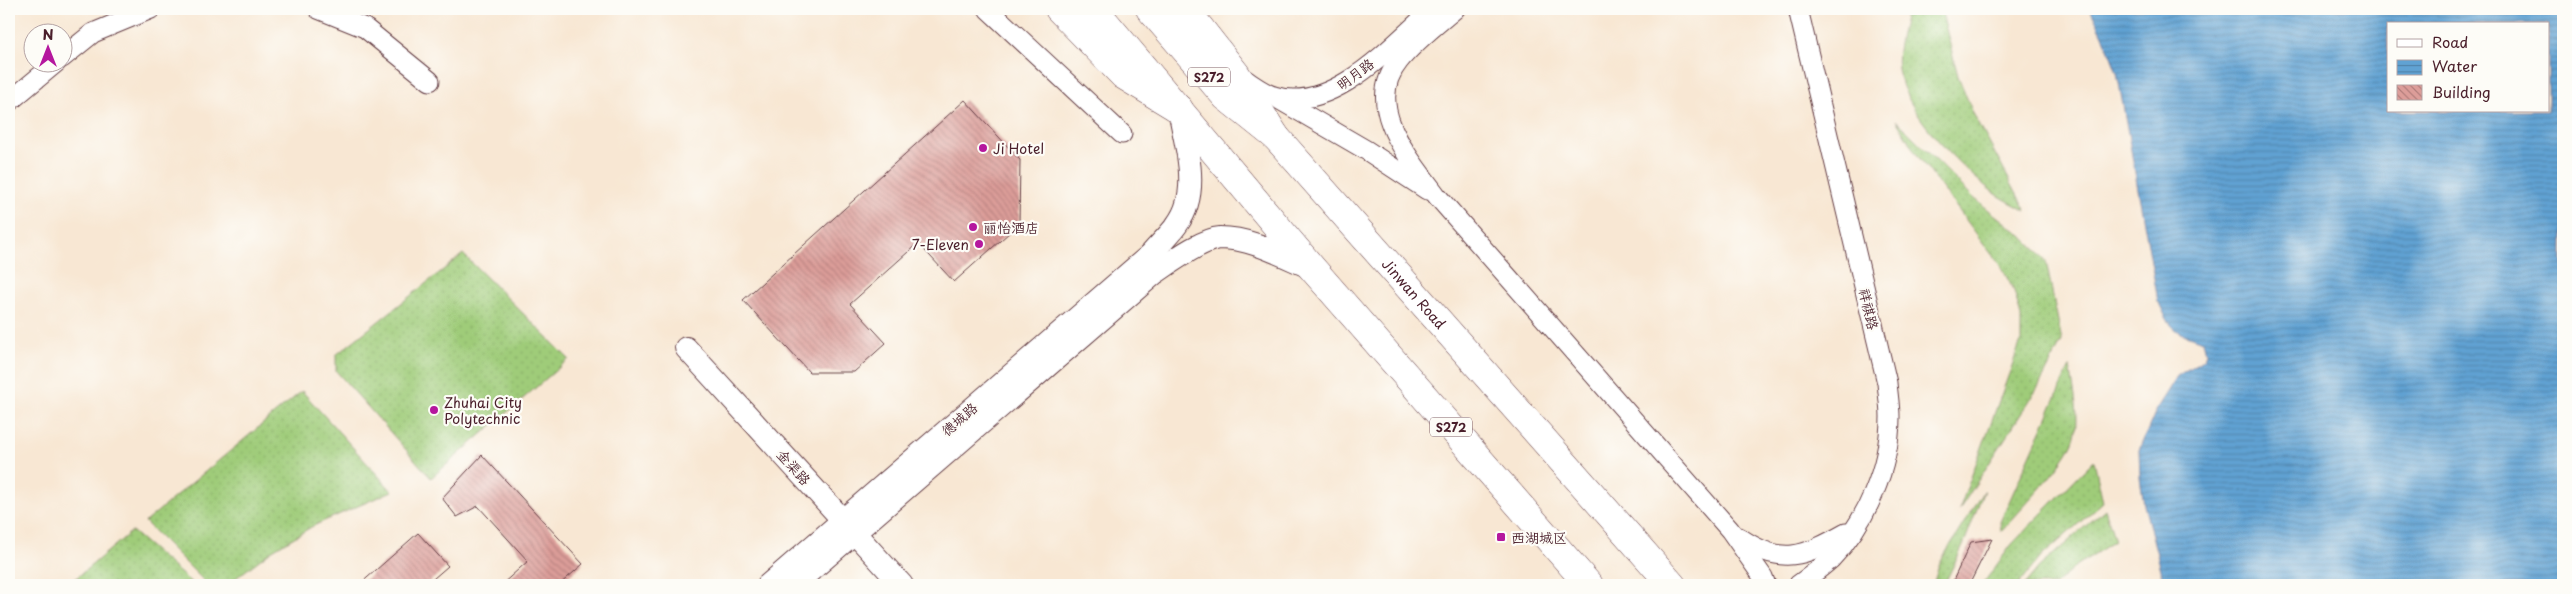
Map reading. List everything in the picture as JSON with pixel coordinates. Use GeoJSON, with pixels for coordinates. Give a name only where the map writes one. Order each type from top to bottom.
{"type":"FeatureCollection","features":[{"type":"Feature","properties":{"kind":"main road"},"geometry":{"type":"LineString","coordinates":[[1059,9],[1123,75],[1179,109]]}},
{"type":"Feature","properties":{"kind":"main road","name":"S272"},"geometry":{"type":"LineString","coordinates":[[1094,9],[1312,268],[1589,585]]}},
{"type":"Feature","properties":{"kind":"main road","name":"Jinwan Road"},"geometry":{"type":"LineString","coordinates":[[1150,9],[1226,97],[1276,138],[1672,585]]}},
{"type":"Feature","properties":{"kind":"main road"},"geometry":{"type":"LineString","coordinates":[[1184,9],[1236,74],[1276,138]]}},
{"type":"Feature","properties":{"kind":"street"},"geometry":{"type":"LineString","coordinates":[[72,50],[94,33],[151,9]]}},
{"type":"Feature","properties":{"kind":"street"},"geometry":{"type":"LineString","coordinates":[[318,9],[365,28],[430,81]]}},
{"type":"Feature","properties":{"kind":"street"},"geometry":{"type":"LineString","coordinates":[[988,9],[1122,134]]}},
{"type":"Feature","properties":{"kind":"street","name":"明月路"},"geometry":{"type":"LineString","coordinates":[[1236,74],[1274,96],[1298,99],[1319,96],[1337,89],[1353,78],[1433,9]]}},
{"type":"Feature","properties":{"kind":"street"},"geometry":{"type":"LineString","coordinates":[[1455,9],[1410,48],[1398,62],[1389,78],[1386,99],[1389,122],[1398,142],[1437,196],[1730,530],[1763,577],[1766,585]]}},
{"type":"Feature","properties":{"kind":"street","name":"祥祺路"},"geometry":{"type":"LineString","coordinates":[[1798,9],[1887,383],[1890,417],[1881,472],[1854,528],[1831,558],[1798,585]]}},
{"type":"Feature","properties":{"kind":"street"},"geometry":{"type":"LineString","coordinates":[[9,102],[45,72]]}},
{"type":"Feature","properties":{"kind":"street"},"geometry":{"type":"LineString","coordinates":[[1274,96],[1366,150],[1437,196]]}},
{"type":"Feature","properties":{"kind":"street"},"geometry":{"type":"LineString","coordinates":[[1153,264],[1187,204],[1188,162],[1179,109]]}},
{"type":"Feature","properties":{"kind":"street"},"geometry":{"type":"LineString","coordinates":[[1153,264],[1218,238],[1256,244],[1312,268]]}},
{"type":"Feature","properties":{"kind":"street","name":"德城路"},"geometry":{"type":"LineString","coordinates":[[768,585],[848,527],[1153,264]]}},
{"type":"Feature","properties":{"kind":"street","name":"金渠路"},"geometry":{"type":"LineString","coordinates":[[686,348],[902,585]]}},
{"type":"Feature","properties":{"kind":"street","name":"德城路"},"geometry":{"type":"LineString","coordinates":[[794,585],[848,527]]}},
{"type":"Feature","properties":{"kind":"street"},"geometry":{"type":"LineString","coordinates":[[1730,530],[1751,546],[1771,554],[1792,556],[1814,551],[1854,528]]}},
{"type":"Feature","properties":{"kind":"green space"},"geometry":{"type":"Polygon","coordinates":[[[1907,9],[1941,9],[1958,76],[1973,113],[2026,211],[1993,192],[1962,166],[1921,119],[1910,102],[1902,85],[1897,62],[1907,9]]]}},
{"type":"Feature","properties":{"kind":"green space"},"geometry":{"type":"Polygon","coordinates":[[[1896,120],[1975,199],[2027,240],[2046,261],[2062,341],[2039,386],[1959,510],[2021,341],[2021,317],[2014,291],[2002,268],[1915,152],[1896,120]]]}},
{"type":"Feature","properties":{"kind":"green space"},"geometry":{"type":"Polygon","coordinates":[[[463,254],[569,359],[431,478],[336,371],[336,355],[463,254]]]}},
{"type":"Feature","properties":{"kind":"green space"},"geometry":{"type":"Polygon","coordinates":[[[2070,366],[2077,414],[2076,433],[2073,442],[2051,475],[2001,532],[2000,522],[2070,366]]]}},
{"type":"Feature","properties":{"kind":"green space"},"geometry":{"type":"Polygon","coordinates":[[[302,391],[392,491],[313,526],[271,551],[227,585],[208,585],[145,522],[302,391]]]}},
{"type":"Feature","properties":{"kind":"green space"},"geometry":{"type":"Polygon","coordinates":[[[2094,460],[2103,502],[2042,556],[2018,585],[2001,585],[2001,582],[1999,585],[1982,585],[2012,544],[2094,460]]]}},
{"type":"Feature","properties":{"kind":"green space"},"geometry":{"type":"Polygon","coordinates":[[[1984,490],[1963,546],[1944,585],[1933,585],[1940,562],[1984,490]]]}},
{"type":"Feature","properties":{"kind":"green space"},"geometry":{"type":"Polygon","coordinates":[[[2105,509],[2115,541],[2076,566],[2055,585],[2024,585],[2039,567],[2105,509]]]}},
{"type":"Feature","properties":{"kind":"green space"},"geometry":{"type":"Polygon","coordinates":[[[132,531],[194,585],[68,585],[132,531]]]}},
{"type":"Feature","properties":{"kind":"water"},"geometry":{"type":"Polygon","coordinates":[[[2090,9],[2563,9],[2563,585],[2165,585],[2144,505],[2139,450],[2157,408],[2177,376],[2204,359],[2206,353],[2203,341],[2179,332],[2170,324],[2158,301],[2117,72],[2103,35],[2090,9]]]}},
{"type":"Feature","properties":{"kind":"building"},"geometry":{"type":"Polygon","coordinates":[[[965,100],[1020,160],[1019,224],[954,282],[918,243],[850,304],[886,343],[854,372],[809,372],[743,300],[965,100]]]}},
{"type":"Feature","properties":{"kind":"building"},"geometry":{"type":"Polygon","coordinates":[[[482,455],[583,564],[559,585],[501,585],[528,561],[478,506],[457,517],[442,498],[482,455]]]}},
{"type":"Feature","properties":{"kind":"building"},"geometry":{"type":"Polygon","coordinates":[[[418,533],[448,566],[426,585],[359,585],[418,533]]]}},
{"type":"Feature","properties":{"kind":"building"},"geometry":{"type":"Polygon","coordinates":[[[1992,539],[1969,585],[1951,585],[1971,542],[1992,539]]]}},
{"type":"Feature","properties":{"kind":"place","name":"Ji Hotel"},"geometry":{"type":"Point","coordinates":[983,148]}},
{"type":"Feature","properties":{"kind":"place","name":"丽怡酒店"},"geometry":{"type":"Point","coordinates":[973,227]}},
{"type":"Feature","properties":{"kind":"place","name":"7-Eleven"},"geometry":{"type":"Point","coordinates":[979,244]}},
{"type":"Feature","properties":{"kind":"place","name":"Zhuhai City Polytechnic"},"geometry":{"type":"Point","coordinates":[434,410]}},
{"type":"Feature","properties":{"kind":"place","name":"西湖城区"},"geometry":{"type":"Point","coordinates":[1501,537]}}]}
